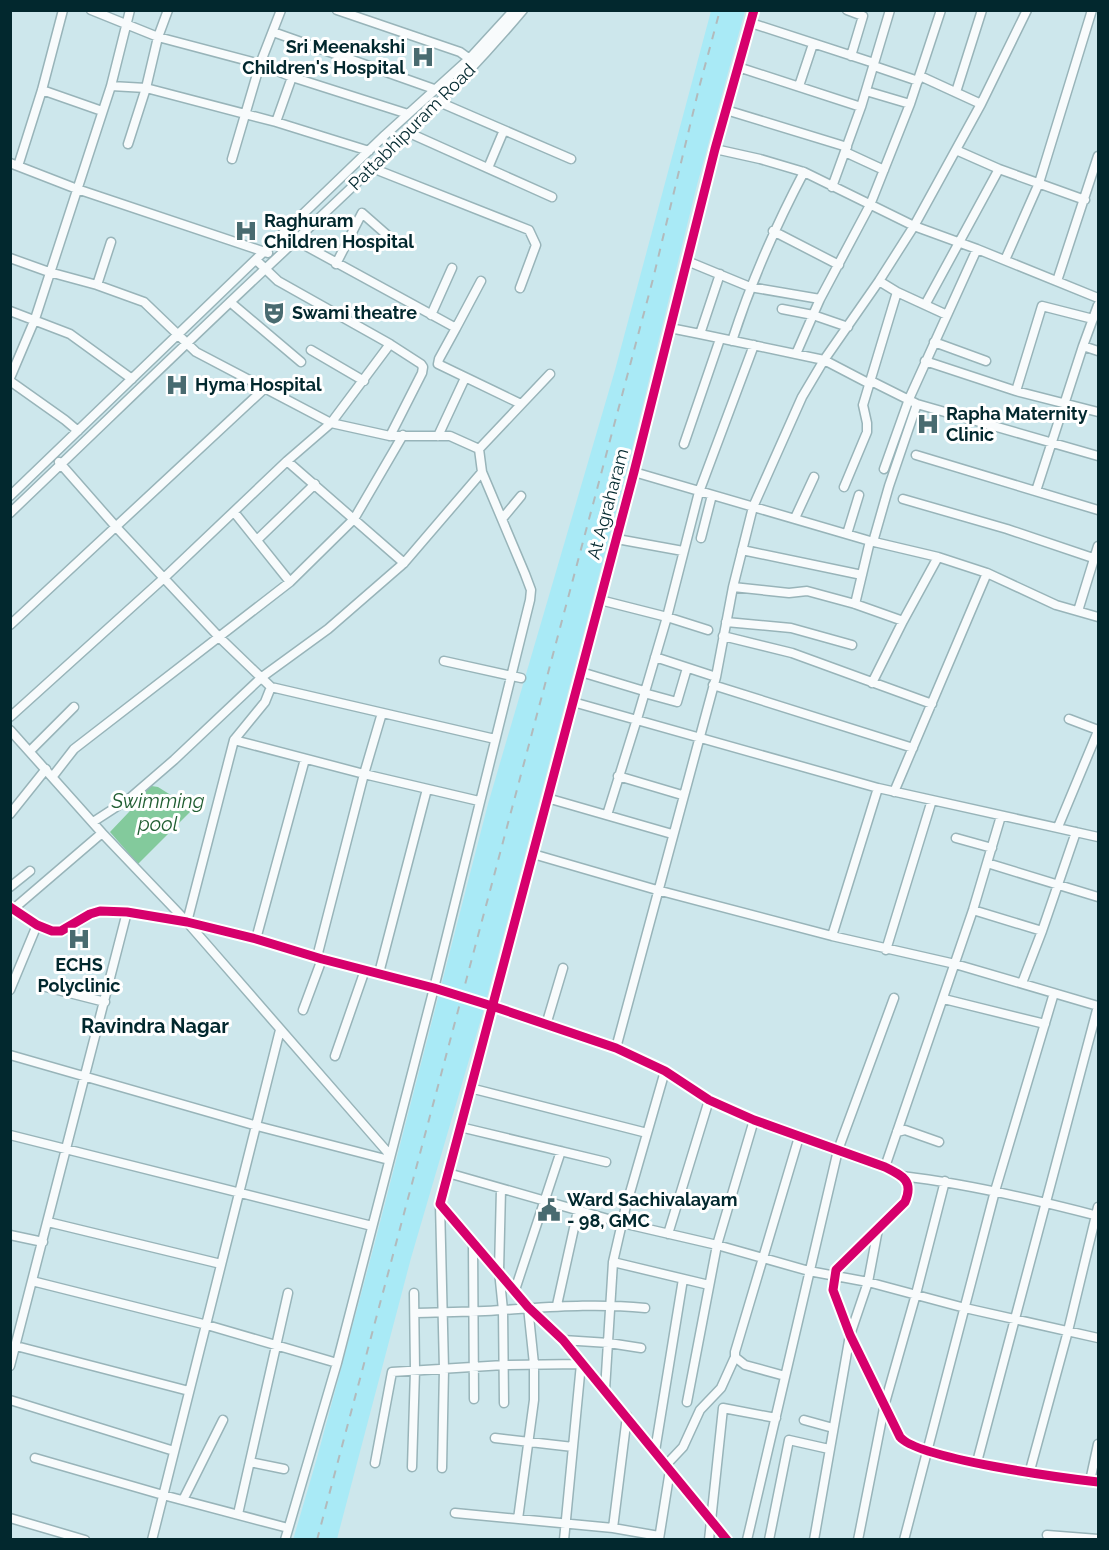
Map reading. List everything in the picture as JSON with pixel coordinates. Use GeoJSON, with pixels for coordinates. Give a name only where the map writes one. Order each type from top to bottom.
{"type":"FeatureCollection","features":[{"type":"Feature","properties":{"kind":"street"},"geometry":{"type":"LineString","coordinates":[[63,10],[42,90],[14,165],[76,189],[266,252],[275,260]]}},
{"type":"Feature","properties":{"kind":"street"},"geometry":{"type":"LineString","coordinates":[[91,10],[158,37],[261,64],[292,77],[408,114]]}},
{"type":"Feature","properties":{"kind":"street"},"geometry":{"type":"LineString","coordinates":[[78,431],[11,375],[35,319],[111,86],[130,10]]}},
{"type":"Feature","properties":{"kind":"street"},"geometry":{"type":"LineString","coordinates":[[128,144],[146,88],[158,37],[168,10]]}},
{"type":"Feature","properties":{"kind":"street"},"geometry":{"type":"LineString","coordinates":[[232,159],[261,64],[281,10]]}},
{"type":"Feature","properties":{"kind":"street"},"geometry":{"type":"LineString","coordinates":[[337,10],[459,52],[473,62]]}},
{"type":"Feature","properties":{"kind":"street","name":"Pattabhipuram Road"},"geometry":{"type":"LineString","coordinates":[[10,513],[439,102],[514,10]]}},
{"type":"Feature","properties":{"kind":"street","name":"Pattabhipuram Road"},"geometry":{"type":"LineString","coordinates":[[10,496],[434,89],[473,62],[523,10]]}},
{"type":"Feature","properties":{"kind":"street","name":"At Agraharam"},"geometry":{"type":"LineString","coordinates":[[442,1468],[444,1369],[440,1204],[617,539],[715,149],[754,10]]}},
{"type":"Feature","properties":{"kind":"street"},"geometry":{"type":"LineString","coordinates":[[847,10],[863,16],[851,56]]}},
{"type":"Feature","properties":{"kind":"street"},"geometry":{"type":"LineString","coordinates":[[832,187],[861,107],[890,10]]}},
{"type":"Feature","properties":{"kind":"street"},"geometry":{"type":"LineString","coordinates":[[796,354],[820,299],[870,206],[910,104],[940,10]]}},
{"type":"Feature","properties":{"kind":"street"},"geometry":{"type":"LineString","coordinates":[[956,92],[982,10]]}},
{"type":"Feature","properties":{"kind":"street"},"geometry":{"type":"LineString","coordinates":[[616,1048],[714,681],[733,587],[753,507],[802,397],[824,360],[914,226],[981,104],[1027,10]]}},
{"type":"Feature","properties":{"kind":"street"},"geometry":{"type":"LineString","coordinates":[[1005,260],[1039,183],[1092,10]]}},
{"type":"Feature","properties":{"kind":"street"},"geometry":{"type":"LineString","coordinates":[[750,23],[919,78],[981,104]]}},
{"type":"Feature","properties":{"kind":"street"},"geometry":{"type":"LineString","coordinates":[[273,32],[434,89]]}},
{"type":"Feature","properties":{"kind":"street"},"geometry":{"type":"LineString","coordinates":[[799,86],[813,44]]}},
{"type":"Feature","properties":{"kind":"street"},"geometry":{"type":"LineString","coordinates":[[738,67],[861,107]]}},
{"type":"Feature","properties":{"kind":"street"},"geometry":{"type":"LineString","coordinates":[[276,122],[292,77]]}},
{"type":"Feature","properties":{"kind":"street"},"geometry":{"type":"LineString","coordinates":[[111,86],[146,88],[276,122],[369,151]]}},
{"type":"Feature","properties":{"kind":"street"},"geometry":{"type":"LineString","coordinates":[[42,90],[102,111]]}},
{"type":"Feature","properties":{"kind":"street"},"geometry":{"type":"LineString","coordinates":[[866,91],[910,104]]}},
{"type":"Feature","properties":{"kind":"street"},"geometry":{"type":"LineString","coordinates":[[439,102],[571,159]]}},
{"type":"Feature","properties":{"kind":"street"},"geometry":{"type":"LineString","coordinates":[[726,110],[846,149],[884,170]]}},
{"type":"Feature","properties":{"kind":"street"},"geometry":{"type":"LineString","coordinates":[[488,168],[504,130]]}},
{"type":"Feature","properties":{"kind":"street"},"geometry":{"type":"LineString","coordinates":[[407,132],[552,197]]}},
{"type":"Feature","properties":{"kind":"street"},"geometry":{"type":"LineString","coordinates":[[715,149],[804,172],[914,226],[960,242],[1098,298]]}},
{"type":"Feature","properties":{"kind":"street"},"geometry":{"type":"LineString","coordinates":[[956,150],[999,169],[1085,200]]}},
{"type":"Feature","properties":{"kind":"street"},"geometry":{"type":"LineString","coordinates":[[1057,281],[1098,156]]}},
{"type":"Feature","properties":{"kind":"street"},"geometry":{"type":"LineString","coordinates":[[372,168],[529,230],[536,245],[520,288]]}},
{"type":"Feature","properties":{"kind":"street"},"geometry":{"type":"LineString","coordinates":[[925,305],[999,169]]}},
{"type":"Feature","properties":{"kind":"street"},"geometry":{"type":"LineString","coordinates":[[732,341],[750,286],[774,231],[804,172]]}},
{"type":"Feature","properties":{"kind":"street"},"geometry":{"type":"LineString","coordinates":[[336,264],[362,213],[395,243]]}},
{"type":"Feature","properties":{"kind":"street"},"geometry":{"type":"LineString","coordinates":[[774,231],[839,265]]}},
{"type":"Feature","properties":{"kind":"street"},"geometry":{"type":"LineString","coordinates":[[295,240],[456,328]]}},
{"type":"Feature","properties":{"kind":"street"},"geometry":{"type":"LineString","coordinates":[[97,285],[111,242]]}},
{"type":"Feature","properties":{"kind":"street"},"geometry":{"type":"LineString","coordinates":[[884,469],[925,361],[977,249]]}},
{"type":"Feature","properties":{"kind":"street"},"geometry":{"type":"LineString","coordinates":[[10,258],[144,302],[196,352],[331,423],[390,436],[450,436],[479,449]]}},
{"type":"Feature","properties":{"kind":"street"},"geometry":{"type":"LineString","coordinates":[[256,261],[278,281],[421,364],[423,368],[390,436]]}},
{"type":"Feature","properties":{"kind":"street"},"geometry":{"type":"LineString","coordinates":[[687,261],[750,286],[820,299]]}},
{"type":"Feature","properties":{"kind":"street"},"geometry":{"type":"LineString","coordinates":[[432,315],[452,268]]}},
{"type":"Feature","properties":{"kind":"street"},"geometry":{"type":"LineString","coordinates":[[700,334],[720,274]]}},
{"type":"Feature","properties":{"kind":"street"},"geometry":{"type":"LineString","coordinates":[[482,281],[438,364],[521,404]]}},
{"type":"Feature","properties":{"kind":"street"},"geometry":{"type":"LineString","coordinates":[[879,281],[947,315]]}},
{"type":"Feature","properties":{"kind":"street"},"geometry":{"type":"LineString","coordinates":[[844,487],[867,432],[863,405],[897,292]]}},
{"type":"Feature","properties":{"kind":"street"},"geometry":{"type":"LineString","coordinates":[[230,302],[301,362]]}},
{"type":"Feature","properties":{"kind":"street"},"geometry":{"type":"LineString","coordinates":[[1036,491],[1098,305]]}},
{"type":"Feature","properties":{"kind":"street"},"geometry":{"type":"LineString","coordinates":[[1016,391],[1042,306],[1093,319]]}},
{"type":"Feature","properties":{"kind":"street"},"geometry":{"type":"LineString","coordinates":[[782,309],[813,315],[848,327]]}},
{"type":"Feature","properties":{"kind":"street"},"geometry":{"type":"LineString","coordinates":[[10,311],[70,334],[132,379]]}},
{"type":"Feature","properties":{"kind":"street"},"geometry":{"type":"LineString","coordinates":[[670,328],[824,360],[917,404],[1098,456]]}},
{"type":"Feature","properties":{"kind":"street"},"geometry":{"type":"LineString","coordinates":[[684,444],[720,339]]}},
{"type":"Feature","properties":{"kind":"street"},"geometry":{"type":"LineString","coordinates":[[934,342],[986,361]]}},
{"type":"Feature","properties":{"kind":"street"},"geometry":{"type":"LineString","coordinates":[[10,717],[331,423],[390,344]]}},
{"type":"Feature","properties":{"kind":"street"},"geometry":{"type":"LineString","coordinates":[[607,815],[638,719],[699,492],[754,345]]}},
{"type":"Feature","properties":{"kind":"street"},"geometry":{"type":"LineString","coordinates":[[1083,346],[1098,351]]}},
{"type":"Feature","properties":{"kind":"street"},"geometry":{"type":"LineString","coordinates":[[311,350],[364,381]]}},
{"type":"Feature","properties":{"kind":"street"},"geometry":{"type":"LineString","coordinates":[[925,361],[1016,391],[1098,411]]}},
{"type":"Feature","properties":{"kind":"street"},"geometry":{"type":"LineString","coordinates":[[479,449],[550,374]]}},
{"type":"Feature","properties":{"kind":"street"},"geometry":{"type":"LineString","coordinates":[[438,436],[465,378]]}},
{"type":"Feature","properties":{"kind":"street"},"geometry":{"type":"LineString","coordinates":[[10,625],[265,388]]}},
{"type":"Feature","properties":{"kind":"street"},"geometry":{"type":"LineString","coordinates":[[855,603],[871,541],[917,404]]}},
{"type":"Feature","properties":{"kind":"street"},"geometry":{"type":"LineString","coordinates":[[53,776],[74,749],[290,582],[354,519],[403,435]]}},
{"type":"Feature","properties":{"kind":"street"},"geometry":{"type":"LineString","coordinates":[[285,1539],[337,1363],[434,988],[530,600],[531,590],[482,472],[479,449]]}},
{"type":"Feature","properties":{"kind":"street"},"geometry":{"type":"LineString","coordinates":[[916,455],[1098,510]]}},
{"type":"Feature","properties":{"kind":"street"},"geometry":{"type":"LineString","coordinates":[[54,456],[117,528],[219,637],[271,687],[495,739]]}},
{"type":"Feature","properties":{"kind":"street"},"geometry":{"type":"LineString","coordinates":[[287,461],[404,563]]}},
{"type":"Feature","properties":{"kind":"street"},"geometry":{"type":"LineString","coordinates":[[93,822],[130,798],[262,677],[328,629],[404,563],[482,472]]}},
{"type":"Feature","properties":{"kind":"street"},"geometry":{"type":"LineString","coordinates":[[634,472],[871,541],[938,557],[987,573],[1035,596],[1098,617]]}},
{"type":"Feature","properties":{"kind":"street"},"geometry":{"type":"LineString","coordinates":[[795,518],[814,477]]}},
{"type":"Feature","properties":{"kind":"street"},"geometry":{"type":"LineString","coordinates":[[257,540],[315,484]]}},
{"type":"Feature","properties":{"kind":"street"},"geometry":{"type":"LineString","coordinates":[[701,538],[712,495]]}},
{"type":"Feature","properties":{"kind":"street"},"geometry":{"type":"LineString","coordinates":[[847,534],[859,495]]}},
{"type":"Feature","properties":{"kind":"street"},"geometry":{"type":"LineString","coordinates":[[502,519],[521,496]]}},
{"type":"Feature","properties":{"kind":"street"},"geometry":{"type":"LineString","coordinates":[[903,499],[1007,529],[1094,558]]}},
{"type":"Feature","properties":{"kind":"street"},"geometry":{"type":"LineString","coordinates":[[234,512],[290,582]]}},
{"type":"Feature","properties":{"kind":"street"},"geometry":{"type":"LineString","coordinates":[[617,539],[683,551]]}},
{"type":"Feature","properties":{"kind":"street"},"geometry":{"type":"LineString","coordinates":[[1078,611],[1098,546]]}},
{"type":"Feature","properties":{"kind":"street"},"geometry":{"type":"LineString","coordinates":[[742,550],[862,575]]}},
{"type":"Feature","properties":{"kind":"street"},"geometry":{"type":"LineString","coordinates":[[872,683],[938,557]]}},
{"type":"Feature","properties":{"kind":"street"},"geometry":{"type":"LineString","coordinates":[[894,792],[987,573]]}},
{"type":"Feature","properties":{"kind":"street"},"geometry":{"type":"LineString","coordinates":[[733,587],[789,593],[807,591],[855,603],[903,621]]}},
{"type":"Feature","properties":{"kind":"street"},"geometry":{"type":"LineString","coordinates":[[600,600],[708,630]]}},
{"type":"Feature","properties":{"kind":"street"},"geometry":{"type":"LineString","coordinates":[[726,622],[791,628],[852,645]]}},
{"type":"Feature","properties":{"kind":"street"},"geometry":{"type":"LineString","coordinates":[[723,636],[792,653],[932,704]]}},
{"type":"Feature","properties":{"kind":"street"},"geometry":{"type":"LineString","coordinates":[[655,657],[687,668],[714,681],[913,748]]}},
{"type":"Feature","properties":{"kind":"street"},"geometry":{"type":"LineString","coordinates":[[444,661],[521,678]]}},
{"type":"Feature","properties":{"kind":"street"},"geometry":{"type":"LineString","coordinates":[[581,672],[677,702],[687,668]]}},
{"type":"Feature","properties":{"kind":"street"},"geometry":{"type":"LineString","coordinates":[[187,922],[234,740],[265,702],[271,687]]}},
{"type":"Feature","properties":{"kind":"street"},"geometry":{"type":"LineString","coordinates":[[573,702],[878,788],[1098,837]]}},
{"type":"Feature","properties":{"kind":"street"},"geometry":{"type":"LineString","coordinates":[[30,751],[74,706]]}},
{"type":"Feature","properties":{"kind":"street"},"geometry":{"type":"LineString","coordinates":[[303,1010],[319,958],[364,774],[382,713]]}},
{"type":"Feature","properties":{"kind":"street"},"geometry":{"type":"LineString","coordinates":[[1058,827],[1098,730],[1069,719]]}},
{"type":"Feature","properties":{"kind":"street"},"geometry":{"type":"LineString","coordinates":[[10,730],[102,833],[187,922],[390,1158]]}},
{"type":"Feature","properties":{"kind":"street"},"geometry":{"type":"LineString","coordinates":[[234,740],[479,801]]}},
{"type":"Feature","properties":{"kind":"street"},"geometry":{"type":"LineString","coordinates":[[256,939],[305,759]]}},
{"type":"Feature","properties":{"kind":"street"},"geometry":{"type":"LineString","coordinates":[[10,814],[46,768]]}},
{"type":"Feature","properties":{"kind":"street"},"geometry":{"type":"LineString","coordinates":[[618,776],[682,795]]}},
{"type":"Feature","properties":{"kind":"street"},"geometry":{"type":"LineString","coordinates":[[832,936],[878,788]]}},
{"type":"Feature","properties":{"kind":"street"},"geometry":{"type":"LineString","coordinates":[[380,974],[427,789]]}},
{"type":"Feature","properties":{"kind":"street"},"geometry":{"type":"LineString","coordinates":[[547,798],[672,834]]}},
{"type":"Feature","properties":{"kind":"street"},"geometry":{"type":"LineString","coordinates":[[886,950],[932,800]]}},
{"type":"Feature","properties":{"kind":"street"},"geometry":{"type":"LineString","coordinates":[[885,1167],[927,1041],[944,999],[1001,816]]}},
{"type":"Feature","properties":{"kind":"street"},"geometry":{"type":"LineString","coordinates":[[1022,983],[1076,832]]}},
{"type":"Feature","properties":{"kind":"street"},"geometry":{"type":"LineString","coordinates":[[102,833],[12,909],[52,932],[61,931],[90,914],[100,911],[127,912],[187,922],[434,988],[616,1048],[665,1071],[709,1100],[754,1120],[885,1167],[902,1176],[945,1181],[1098,1212],[1029,1474]]}},
{"type":"Feature","properties":{"kind":"street"},"geometry":{"type":"LineString","coordinates":[[956,838],[992,848]]}},
{"type":"Feature","properties":{"kind":"street"},"geometry":{"type":"LineString","coordinates":[[533,854],[657,890],[832,936],[955,964],[1098,1006],[977,1462]]}},
{"type":"Feature","properties":{"kind":"street"},"geometry":{"type":"LineString","coordinates":[[987,863],[1098,897]]}},
{"type":"Feature","properties":{"kind":"street"},"geometry":{"type":"LineString","coordinates":[[10,887],[30,871]]}},
{"type":"Feature","properties":{"kind":"street"},"geometry":{"type":"LineString","coordinates":[[973,910],[1042,931]]}},
{"type":"Feature","properties":{"kind":"street"},"geometry":{"type":"LineString","coordinates":[[10,1366],[127,912]]}},
{"type":"Feature","properties":{"kind":"street"},"geometry":{"type":"LineString","coordinates":[[10,990],[37,925]]}},
{"type":"Feature","properties":{"kind":"street"},"geometry":{"type":"LineString","coordinates":[[546,1024],[563,968]]}},
{"type":"Feature","properties":{"kind":"street"},"geometry":{"type":"LineString","coordinates":[[335,1056],[365,970]]}},
{"type":"Feature","properties":{"kind":"street"},"geometry":{"type":"LineString","coordinates":[[46,987],[105,1002]]}},
{"type":"Feature","properties":{"kind":"street"},"geometry":{"type":"LineString","coordinates":[[904,1539],[995,1191],[1054,993]]}},
{"type":"Feature","properties":{"kind":"street"},"geometry":{"type":"LineString","coordinates":[[747,1539],[838,1150],[894,998]]}},
{"type":"Feature","properties":{"kind":"street"},"geometry":{"type":"LineString","coordinates":[[944,999],[1045,1024]]}},
{"type":"Feature","properties":{"kind":"street"},"geometry":{"type":"LineString","coordinates":[[152,1539],[280,1030]]}},
{"type":"Feature","properties":{"kind":"street"},"geometry":{"type":"LineString","coordinates":[[10,1054],[257,1126],[390,1158]]}},
{"type":"Feature","properties":{"kind":"street"},"geometry":{"type":"LineString","coordinates":[[605,1390],[613,1262],[665,1071]]}},
{"type":"Feature","properties":{"kind":"street"},"geometry":{"type":"LineString","coordinates":[[470,1088],[647,1133]]}},
{"type":"Feature","properties":{"kind":"street"},"geometry":{"type":"LineString","coordinates":[[668,1234],[709,1100]]}},
{"type":"Feature","properties":{"kind":"street"},"geometry":{"type":"LineString","coordinates":[[687,1402],[717,1245],[754,1120]]}},
{"type":"Feature","properties":{"kind":"street"},"geometry":{"type":"LineString","coordinates":[[460,1127],[606,1162]]}},
{"type":"Feature","properties":{"kind":"street"},"geometry":{"type":"LineString","coordinates":[[897,1132],[905,1130],[939,1142]]}},
{"type":"Feature","properties":{"kind":"street"},"geometry":{"type":"LineString","coordinates":[[10,1135],[372,1226]]}},
{"type":"Feature","properties":{"kind":"street"},"geometry":{"type":"LineString","coordinates":[[738,1360],[735,1352],[799,1137]]}},
{"type":"Feature","properties":{"kind":"street"},"geometry":{"type":"LineString","coordinates":[[515,1290],[561,1151]]}},
{"type":"Feature","properties":{"kind":"street"},"geometry":{"type":"LineString","coordinates":[[448,1173],[622,1223],[717,1245],[809,1271],[868,1282],[965,1308],[1098,1338]]}},
{"type":"Feature","properties":{"kind":"street"},"geometry":{"type":"LineString","coordinates":[[902,1176],[909,1185],[909,1193],[905,1202],[836,1270],[834,1277],[834,1295],[850,1335],[902,1440],[928,1450],[1029,1474],[1094,1482],[1098,1444]]}},
{"type":"Feature","properties":{"kind":"street"},"geometry":{"type":"LineString","coordinates":[[858,1539],[885,1403],[945,1181]]}},
{"type":"Feature","properties":{"kind":"street"},"geometry":{"type":"LineString","coordinates":[[501,1189],[499,1271],[503,1310],[504,1403]]}},
{"type":"Feature","properties":{"kind":"street"},"geometry":{"type":"LineString","coordinates":[[440,1204],[528,1307],[563,1340],[726,1539]]}},
{"type":"Feature","properties":{"kind":"street"},"geometry":{"type":"LineString","coordinates":[[557,1305],[578,1210]]}},
{"type":"Feature","properties":{"kind":"street"},"geometry":{"type":"LineString","coordinates":[[48,1222],[221,1264]]}},
{"type":"Feature","properties":{"kind":"street"},"geometry":{"type":"LineString","coordinates":[[814,1539],[850,1335],[868,1282],[878,1229]]}},
{"type":"Feature","properties":{"kind":"street"},"geometry":{"type":"LineString","coordinates":[[10,1235],[43,1242]]}},
{"type":"Feature","properties":{"kind":"street"},"geometry":{"type":"LineString","coordinates":[[474,1243],[472,1311],[474,1399]]}},
{"type":"Feature","properties":{"kind":"street"},"geometry":{"type":"LineString","coordinates":[[613,1262],[683,1280],[709,1284]]}},
{"type":"Feature","properties":{"kind":"street"},"geometry":{"type":"LineString","coordinates":[[655,1451],[683,1280]]}},
{"type":"Feature","properties":{"kind":"street"},"geometry":{"type":"LineString","coordinates":[[32,1281],[207,1325],[337,1363]]}},
{"type":"Feature","properties":{"kind":"street"},"geometry":{"type":"LineString","coordinates":[[238,1514],[288,1293]]}},
{"type":"Feature","properties":{"kind":"street"},"geometry":{"type":"LineString","coordinates":[[412,1467],[415,1370],[414,1293]]}},
{"type":"Feature","properties":{"kind":"street"},"geometry":{"type":"LineString","coordinates":[[415,1313],[503,1310],[557,1305],[610,1305],[645,1308]]}},
{"type":"Feature","properties":{"kind":"street"},"geometry":{"type":"LineString","coordinates":[[518,1519],[534,1400],[534,1364],[528,1307]]}},
{"type":"Feature","properties":{"kind":"street"},"geometry":{"type":"LineString","coordinates":[[10,1325],[20,1327]]}},
{"type":"Feature","properties":{"kind":"street"},"geometry":{"type":"LineString","coordinates":[[563,1340],[641,1348]]}},
{"type":"Feature","properties":{"kind":"street"},"geometry":{"type":"LineString","coordinates":[[16,1346],[189,1391]]}},
{"type":"Feature","properties":{"kind":"street"},"geometry":{"type":"LineString","coordinates":[[738,1360],[785,1376]]}},
{"type":"Feature","properties":{"kind":"street"},"geometry":{"type":"LineString","coordinates":[[455,1513],[613,1528],[659,1538],[666,1465],[683,1448],[700,1410],[721,1388],[738,1360]]}},
{"type":"Feature","properties":{"kind":"street"},"geometry":{"type":"LineString","coordinates":[[375,1463],[392,1372],[504,1365],[581,1364]]}},
{"type":"Feature","properties":{"kind":"street"},"geometry":{"type":"LineString","coordinates":[[564,1539],[581,1364]]}},
{"type":"Feature","properties":{"kind":"street"},"geometry":{"type":"LineString","coordinates":[[10,1400],[174,1451]]}},
{"type":"Feature","properties":{"kind":"street"},"geometry":{"type":"LineString","coordinates":[[705,1406],[776,1418]]}},
{"type":"Feature","properties":{"kind":"street"},"geometry":{"type":"LineString","coordinates":[[709,1539],[723,1408]]}},
{"type":"Feature","properties":{"kind":"street"},"geometry":{"type":"LineString","coordinates":[[613,1528],[627,1416]]}},
{"type":"Feature","properties":{"kind":"street"},"geometry":{"type":"LineString","coordinates":[[183,1500],[223,1419]]}},
{"type":"Feature","properties":{"kind":"street"},"geometry":{"type":"LineString","coordinates":[[804,1420],[833,1428]]}},
{"type":"Feature","properties":{"kind":"street"},"geometry":{"type":"LineString","coordinates":[[495,1438],[573,1447]]}},
{"type":"Feature","properties":{"kind":"street"},"geometry":{"type":"LineString","coordinates":[[769,1539],[789,1440],[829,1449]]}},
{"type":"Feature","properties":{"kind":"street"},"geometry":{"type":"LineString","coordinates":[[35,1458],[288,1528]]}},
{"type":"Feature","properties":{"kind":"street"},"geometry":{"type":"LineString","coordinates":[[250,1462],[284,1469]]}},
{"type":"Feature","properties":{"kind":"street"},"geometry":{"type":"LineString","coordinates":[[10,1518],[85,1539]]}},
{"type":"Feature","properties":{"kind":"street"},"geometry":{"type":"LineString","coordinates":[[1047,1535],[1098,1539]]}},
{"type":"Feature","properties":{"kind":"shaded area"},"geometry":{"type":"Polygon","coordinates":[[[711,11],[745,11],[697,185],[626,473],[483,1012],[411,1258],[337,1539],[293,1540],[375,1242],[488,804],[615,370],[711,11]]]}},
{"type":"Feature","properties":{"kind":"water","name":"Swimming pool"},"geometry":{"type":"Polygon","coordinates":[[[145,785],[158,787],[193,809],[138,864],[110,832],[146,794],[145,785]]]}},
{"type":"Feature","properties":{"kind":"railway"},"geometry":{"type":"LineString","coordinates":[[317,1540],[653,279],[720,10]]}},
{"type":"Feature","properties":{"kind":"cycle path"},"geometry":{"type":"LineString","coordinates":[[727,1540],[563,1340],[528,1307],[440,1204],[634,472],[715,149],[754,10]]}},
{"type":"Feature","properties":{"kind":"cycle path"},"geometry":{"type":"LineString","coordinates":[[10,907],[37,925],[52,931],[61,931],[90,914],[100,911],[127,912],[187,922],[434,988],[616,1048],[665,1071],[709,1100],[754,1120],[891,1170],[902,1176],[907,1184],[905,1202],[836,1270],[833,1290],[850,1335],[900,1437],[912,1445],[962,1460],[1098,1482]]}},
{"type":"Feature","properties":{"kind":"place","name":"Sri Meenakshi Children's Hospital"},"geometry":{"type":"Point","coordinates":[423,57]}},
{"type":"Feature","properties":{"kind":"place","name":"Raghuram Children Hospital"},"geometry":{"type":"Point","coordinates":[246,231]}},
{"type":"Feature","properties":{"kind":"place","name":"Swami theatre"},"geometry":{"type":"Point","coordinates":[274,313]}},
{"type":"Feature","properties":{"kind":"place","name":"Hyma Hospital"},"geometry":{"type":"Point","coordinates":[177,385]}},
{"type":"Feature","properties":{"kind":"place","name":"Rapha Maternity Clinic"},"geometry":{"type":"Point","coordinates":[928,424]}},
{"type":"Feature","properties":{"kind":"place","name":"ECHS Polyclinic"},"geometry":{"type":"Point","coordinates":[79,939]}},
{"type":"Feature","properties":{"kind":"place","name":"Ward Sachivalayam - 98, GMC"},"geometry":{"type":"Point","coordinates":[549,1210]}},
{"type":"Feature","properties":{"kind":"district","name":"Ravindra Nagar"},"geometry":{"type":"Point","coordinates":[155,1026]}}]}
